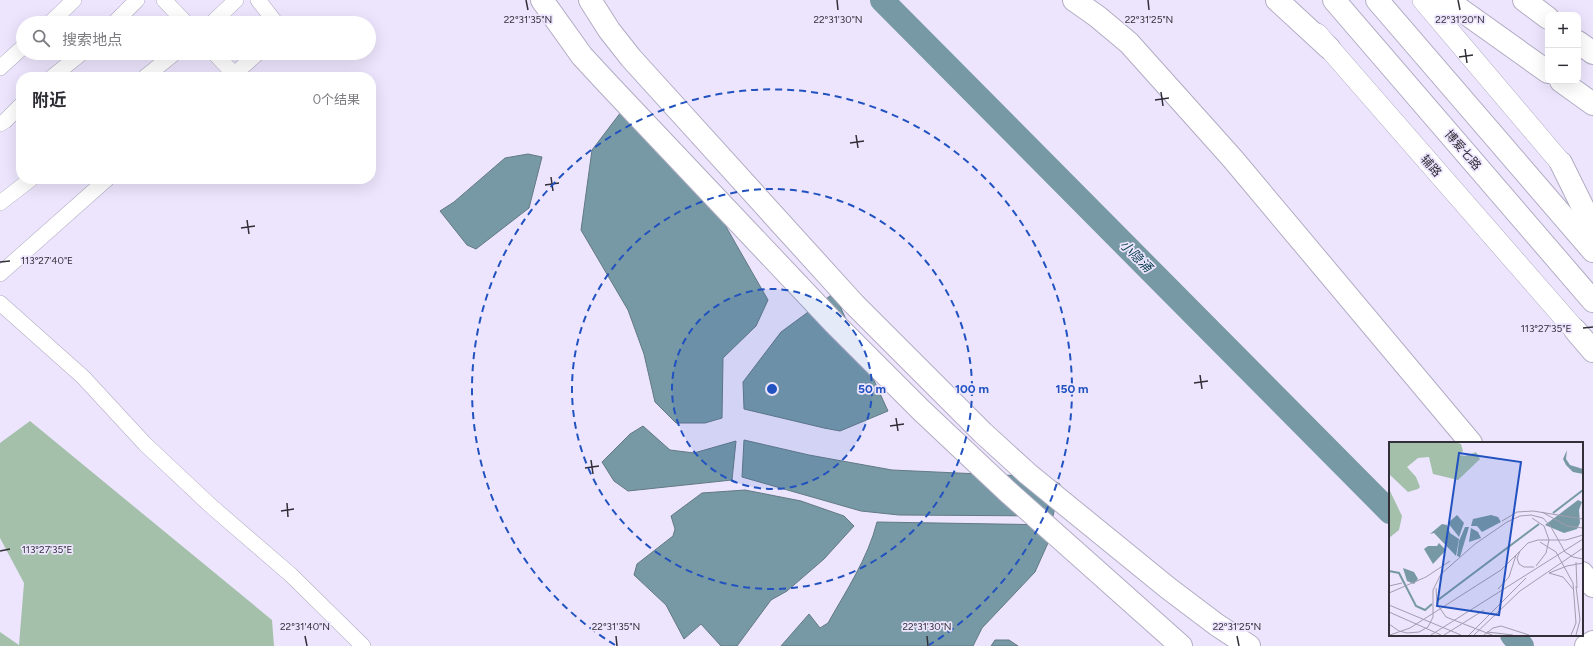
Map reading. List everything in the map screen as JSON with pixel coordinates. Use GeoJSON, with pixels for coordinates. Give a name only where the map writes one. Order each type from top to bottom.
{"type":"FeatureCollection","features":[{"type":"Feature","properties":{"kind":"highway"},"geometry":{"type":"LineString","coordinates":[[542,0],[582,56],[834,323],[964,452],[1181,646]]}},
{"type":"Feature","properties":{"kind":"highway"},"geometry":{"type":"LineString","coordinates":[[590,0],[609,30],[637,64],[854,304],[952,403],[1028,474],[1123,552],[1217,625],[1249,646]]}},
{"type":"Feature","properties":{"kind":"highway"},"geometry":{"type":"LineString","coordinates":[[1074,0],[1098,17],[1129,44],[1211,135],[1470,442]]}},
{"type":"Feature","properties":{"kind":"highway"},"geometry":{"type":"LineString","coordinates":[[1277,0],[1329,48]]}},
{"type":"Feature","properties":{"kind":"highway","name":"博爱七路"},"geometry":{"type":"LineString","coordinates":[[1334,0],[1593,300]]}},
{"type":"Feature","properties":{"kind":"highway"},"geometry":{"type":"LineString","coordinates":[[1377,0],[1593,251]]}},
{"type":"Feature","properties":{"kind":"highway"},"geometry":{"type":"LineString","coordinates":[[1447,0],[1545,70]]}},
{"type":"Feature","properties":{"kind":"highway"},"geometry":{"type":"LineString","coordinates":[[1524,0],[1545,16]]}},
{"type":"Feature","properties":{"kind":"highway"},"geometry":{"type":"LineString","coordinates":[[1581,44],[1593,53]]}},
{"type":"Feature","properties":{"kind":"highway"},"geometry":{"type":"LineString","coordinates":[[1564,84],[1593,104]]}},
{"type":"Feature","properties":{"kind":"highway"},"geometry":{"type":"LineString","coordinates":[[1560,163],[1593,200]]}},
{"type":"Feature","properties":{"kind":"highway"},"geometry":{"type":"LineString","coordinates":[[1560,163],[1593,228]]}},
{"type":"Feature","properties":{"kind":"highway"},"geometry":{"type":"LineString","coordinates":[[1584,334],[1593,351]]}},
{"type":"Feature","properties":{"kind":"highway"},"geometry":{"type":"LineString","coordinates":[[1583,574],[1593,586]]}},
{"type":"Feature","properties":{"kind":"highway"},"geometry":{"type":"LineString","coordinates":[[1586,646],[1593,642]]}},
{"type":"Feature","properties":{"kind":"street"},"geometry":{"type":"LineString","coordinates":[[57,16],[74,0]]}},
{"type":"Feature","properties":{"kind":"street"},"geometry":{"type":"LineString","coordinates":[[121,16],[137,0]]}},
{"type":"Feature","properties":{"kind":"street"},"geometry":{"type":"LineString","coordinates":[[164,0],[179,16]]}},
{"type":"Feature","properties":{"kind":"street"},"geometry":{"type":"LineString","coordinates":[[219,16],[236,0]]}},
{"type":"Feature","properties":{"kind":"street"},"geometry":{"type":"LineString","coordinates":[[258,0],[271,16]]}},
{"type":"Feature","properties":{"kind":"street","name":"辅路"},"geometry":{"type":"LineString","coordinates":[[1289,0],[1329,48],[1584,334]]}},
{"type":"Feature","properties":{"kind":"street"},"geometry":{"type":"LineString","coordinates":[[1423,0],[1560,163]]}},
{"type":"Feature","properties":{"kind":"street"},"geometry":{"type":"LineString","coordinates":[[0,68],[16,54]]}},
{"type":"Feature","properties":{"kind":"street"},"geometry":{"type":"LineString","coordinates":[[58,72],[73,60]]}},
{"type":"Feature","properties":{"kind":"street"},"geometry":{"type":"LineString","coordinates":[[151,72],[166,60]]}},
{"type":"Feature","properties":{"kind":"street"},"geometry":{"type":"LineString","coordinates":[[220,60],[231,72]]}},
{"type":"Feature","properties":{"kind":"street"},"geometry":{"type":"LineString","coordinates":[[238,72],[251,60]]}},
{"type":"Feature","properties":{"kind":"street"},"geometry":{"type":"LineString","coordinates":[[0,124],[16,110]]}},
{"type":"Feature","properties":{"kind":"street"},"geometry":{"type":"LineString","coordinates":[[0,204],[25,184]]}},
{"type":"Feature","properties":{"kind":"street"},"geometry":{"type":"LineString","coordinates":[[0,274],[101,184]]}},
{"type":"Feature","properties":{"kind":"street"},"geometry":{"type":"LineString","coordinates":[[0,303],[83,378],[145,444],[211,506],[291,575],[363,646]]}},
{"type":"Feature","properties":{"kind":"green space"},"geometry":{"type":"Polygon","coordinates":[[[30,421],[272,620],[274,646],[0,646],[0,632],[19,645],[24,583],[0,538],[0,443],[30,421]]]}},
{"type":"Feature","properties":{"kind":"water"},"geometry":{"type":"Polygon","coordinates":[[[621,112],[705,190],[768,300],[756,326],[723,358],[722,418],[705,423],[676,423],[655,402],[644,354],[628,310],[581,230],[592,150],[621,112]]]}},
{"type":"Feature","properties":{"kind":"water"},"geometry":{"type":"Polygon","coordinates":[[[528,154],[542,157],[529,208],[476,249],[467,245],[440,211],[454,202],[505,158],[528,154]]]}},
{"type":"Feature","properties":{"kind":"water"},"geometry":{"type":"Polygon","coordinates":[[[834,293],[888,411],[840,431],[744,409],[743,382],[781,332],[834,293]]]}},
{"type":"Feature","properties":{"kind":"water"},"geometry":{"type":"Polygon","coordinates":[[[643,426],[670,450],[694,453],[736,441],[732,480],[628,491],[614,481],[602,462],[630,434],[643,426]]]}},
{"type":"Feature","properties":{"kind":"water"},"geometry":{"type":"Polygon","coordinates":[[[744,440],[809,455],[892,470],[1046,477],[1060,484],[1053,516],[899,515],[861,511],[742,477],[744,440]]]}},
{"type":"Feature","properties":{"kind":"water"},"geometry":{"type":"Polygon","coordinates":[[[745,490],[801,501],[844,516],[854,526],[824,559],[787,591],[771,600],[737,646],[721,646],[701,624],[684,639],[666,605],[634,575],[637,564],[673,536],[675,529],[671,516],[702,493],[745,490]]]}},
{"type":"Feature","properties":{"kind":"water"},"geometry":{"type":"Polygon","coordinates":[[[877,522],[1056,525],[1035,572],[982,628],[973,646],[781,646],[809,614],[820,628],[828,623],[862,561],[877,522]]]}},
{"type":"Feature","properties":{"kind":"water"},"geometry":{"type":"Polygon","coordinates":[[[995,640],[1009,640],[1018,646],[991,646],[995,640]]]}},
{"type":"Feature","properties":{"kind":"waterway","name":"小隐涌"},"geometry":{"type":"LineString","coordinates":[[882,0],[1389,511]]}},
{"type":"Feature","properties":{"kind":"waterway","name":"小隐涌"},"geometry":{"type":"LineString","coordinates":[[1513,636],[1522,646]]}}]}
